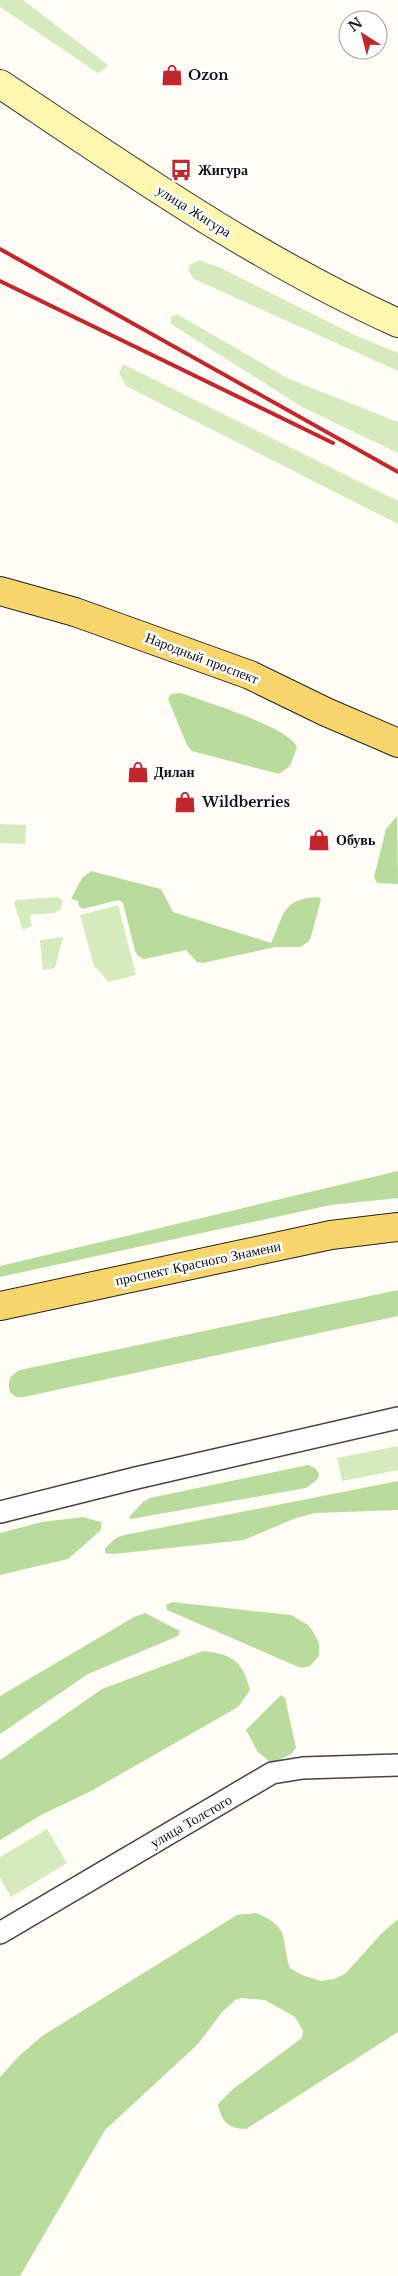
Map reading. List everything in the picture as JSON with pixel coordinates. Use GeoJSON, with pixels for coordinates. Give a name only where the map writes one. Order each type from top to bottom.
{"type":"FeatureCollection","features":[{"type":"Feature","properties":{"kind":"main road","name":"улица Жигура"},"geometry":{"type":"LineString","coordinates":[[0,84],[202,218],[348,300],[398,323]]}},
{"type":"Feature","properties":{"kind":"main road","name":"Народный проспект"},"geometry":{"type":"LineString","coordinates":[[0,591],[84,615],[250,675],[326,712],[398,743]]}},
{"type":"Feature","properties":{"kind":"main road","name":"проспект Красного Знамени"},"geometry":{"type":"LineString","coordinates":[[0,1306],[331,1235],[398,1227]]}},
{"type":"Feature","properties":{"kind":"street"},"geometry":{"type":"LineString","coordinates":[[0,1512],[136,1478],[398,1418]]}},
{"type":"Feature","properties":{"kind":"street","name":"улица Толстого"},"geometry":{"type":"LineString","coordinates":[[0,1933],[272,1773],[303,1768],[398,1765]]}},
{"type":"Feature","properties":{"kind":"green space"},"geometry":{"type":"Polygon","coordinates":[[[0,0],[23,0],[108,65],[107,67],[98,73],[0,7],[0,0]]]}},
{"type":"Feature","properties":{"kind":"green space"},"geometry":{"type":"Polygon","coordinates":[[[199,260],[221,268],[357,336],[398,353],[398,371],[194,279],[188,270],[190,265],[199,260]]]}},
{"type":"Feature","properties":{"kind":"green space"},"geometry":{"type":"Polygon","coordinates":[[[177,314],[289,379],[398,422],[398,453],[302,407],[171,324],[171,317],[177,314]]]}},
{"type":"Feature","properties":{"kind":"green space"},"geometry":{"type":"Polygon","coordinates":[[[123,364],[398,501],[398,524],[126,386],[119,373],[123,364]]]}},
{"type":"Feature","properties":{"kind":"green space"},"geometry":{"type":"Polygon","coordinates":[[[181,693],[263,723],[291,739],[297,747],[290,766],[279,774],[192,751],[187,745],[168,699],[171,694],[181,693]]]}},
{"type":"Feature","properties":{"kind":"green space"},"geometry":{"type":"Polygon","coordinates":[[[397,816],[398,884],[377,883],[374,877],[386,829],[397,816]]]}},
{"type":"Feature","properties":{"kind":"green space"},"geometry":{"type":"Polygon","coordinates":[[[0,824],[26,825],[25,844],[0,843],[0,824]]]}},
{"type":"Feature","properties":{"kind":"green space"},"geometry":{"type":"Polygon","coordinates":[[[91,871],[161,889],[173,912],[271,943],[282,916],[291,905],[306,898],[318,897],[321,899],[311,937],[308,942],[300,947],[275,947],[203,963],[197,962],[186,950],[144,959],[138,956],[135,951],[123,903],[118,900],[83,909],[79,906],[78,901],[71,899],[82,878],[91,871]]]}},
{"type":"Feature","properties":{"kind":"green space"},"geometry":{"type":"Polygon","coordinates":[[[58,897],[62,900],[61,909],[55,913],[30,915],[32,926],[22,928],[14,903],[16,900],[58,897]]]}},
{"type":"Feature","properties":{"kind":"green space"},"geometry":{"type":"Polygon","coordinates":[[[118,905],[136,975],[109,982],[94,966],[80,915],[118,905]]]}},
{"type":"Feature","properties":{"kind":"green space"},"geometry":{"type":"Polygon","coordinates":[[[63,937],[55,968],[43,970],[40,940],[63,937]]]}},
{"type":"Feature","properties":{"kind":"green space"},"geometry":{"type":"Polygon","coordinates":[[[398,1171],[398,1198],[331,1205],[0,1277],[0,1266],[398,1171]]]}},
{"type":"Feature","properties":{"kind":"green space"},"geometry":{"type":"Polygon","coordinates":[[[398,1290],[398,1316],[24,1397],[16,1397],[10,1392],[10,1379],[20,1370],[398,1290]]]}},
{"type":"Feature","properties":{"kind":"green space"},"geometry":{"type":"Polygon","coordinates":[[[398,1446],[398,1470],[342,1481],[337,1458],[398,1446]]]}},
{"type":"Feature","properties":{"kind":"green space"},"geometry":{"type":"Polygon","coordinates":[[[308,1465],[315,1468],[319,1473],[318,1479],[306,1488],[131,1519],[129,1517],[143,1502],[150,1498],[308,1465]]]}},
{"type":"Feature","properties":{"kind":"green space"},"geometry":{"type":"Polygon","coordinates":[[[398,1481],[398,1510],[315,1513],[296,1518],[244,1540],[114,1554],[105,1553],[105,1548],[116,1538],[124,1535],[398,1481]]]}},
{"type":"Feature","properties":{"kind":"green space"},"geometry":{"type":"Polygon","coordinates":[[[83,1517],[101,1522],[101,1530],[68,1559],[0,1575],[0,1533],[42,1522],[83,1517]]]}},
{"type":"Feature","properties":{"kind":"green space"},"geometry":{"type":"Polygon","coordinates":[[[172,1602],[291,1615],[308,1625],[314,1633],[319,1643],[319,1656],[310,1666],[301,1668],[167,1610],[166,1605],[172,1602]]]}},
{"type":"Feature","properties":{"kind":"green space"},"geometry":{"type":"Polygon","coordinates":[[[145,1613],[180,1631],[178,1636],[88,1674],[0,1734],[0,1696],[134,1617],[145,1613]]]}},
{"type":"Feature","properties":{"kind":"green space"},"geometry":{"type":"Polygon","coordinates":[[[203,1651],[229,1657],[244,1672],[250,1690],[238,1707],[93,1790],[41,1815],[0,1840],[0,1760],[102,1689],[203,1651]]]}},
{"type":"Feature","properties":{"kind":"green space"},"geometry":{"type":"Polygon","coordinates":[[[281,1695],[285,1698],[296,1748],[291,1754],[272,1764],[257,1751],[246,1730],[281,1695]]]}},
{"type":"Feature","properties":{"kind":"green space"},"geometry":{"type":"Polygon","coordinates":[[[47,1829],[67,1863],[11,1897],[0,1878],[0,1857],[47,1829]]]}},
{"type":"Feature","properties":{"kind":"green space"},"geometry":{"type":"Polygon","coordinates":[[[256,1913],[267,1918],[280,1929],[290,1968],[302,1975],[321,1981],[334,1979],[345,1974],[381,1934],[398,1919],[398,2032],[246,2129],[240,2128],[230,2126],[224,2120],[218,2104],[233,2089],[302,2038],[303,2031],[295,2017],[265,2000],[241,1998],[235,2000],[222,2012],[198,2044],[105,2130],[20,2276],[0,2276],[0,2077],[19,2056],[42,2036],[237,1915],[256,1913]]]}},
{"type":"Feature","properties":{"kind":"railway"},"geometry":{"type":"LineString","coordinates":[[0,249],[398,472]]}},
{"type":"Feature","properties":{"kind":"railway"},"geometry":{"type":"LineString","coordinates":[[0,281],[333,443]]}},
{"type":"Feature","properties":{"kind":"place","name":"Ozon"},"geometry":{"type":"Point","coordinates":[172,75]}},
{"type":"Feature","properties":{"kind":"place","name":"Жигура"},"geometry":{"type":"Point","coordinates":[181,170]}},
{"type":"Feature","properties":{"kind":"place","name":"Дилан"},"geometry":{"type":"Point","coordinates":[138,772]}},
{"type":"Feature","properties":{"kind":"place","name":"Wildberries"},"geometry":{"type":"Point","coordinates":[185,802]}},
{"type":"Feature","properties":{"kind":"place","name":"Обувь"},"geometry":{"type":"Point","coordinates":[319,840]}}]}
